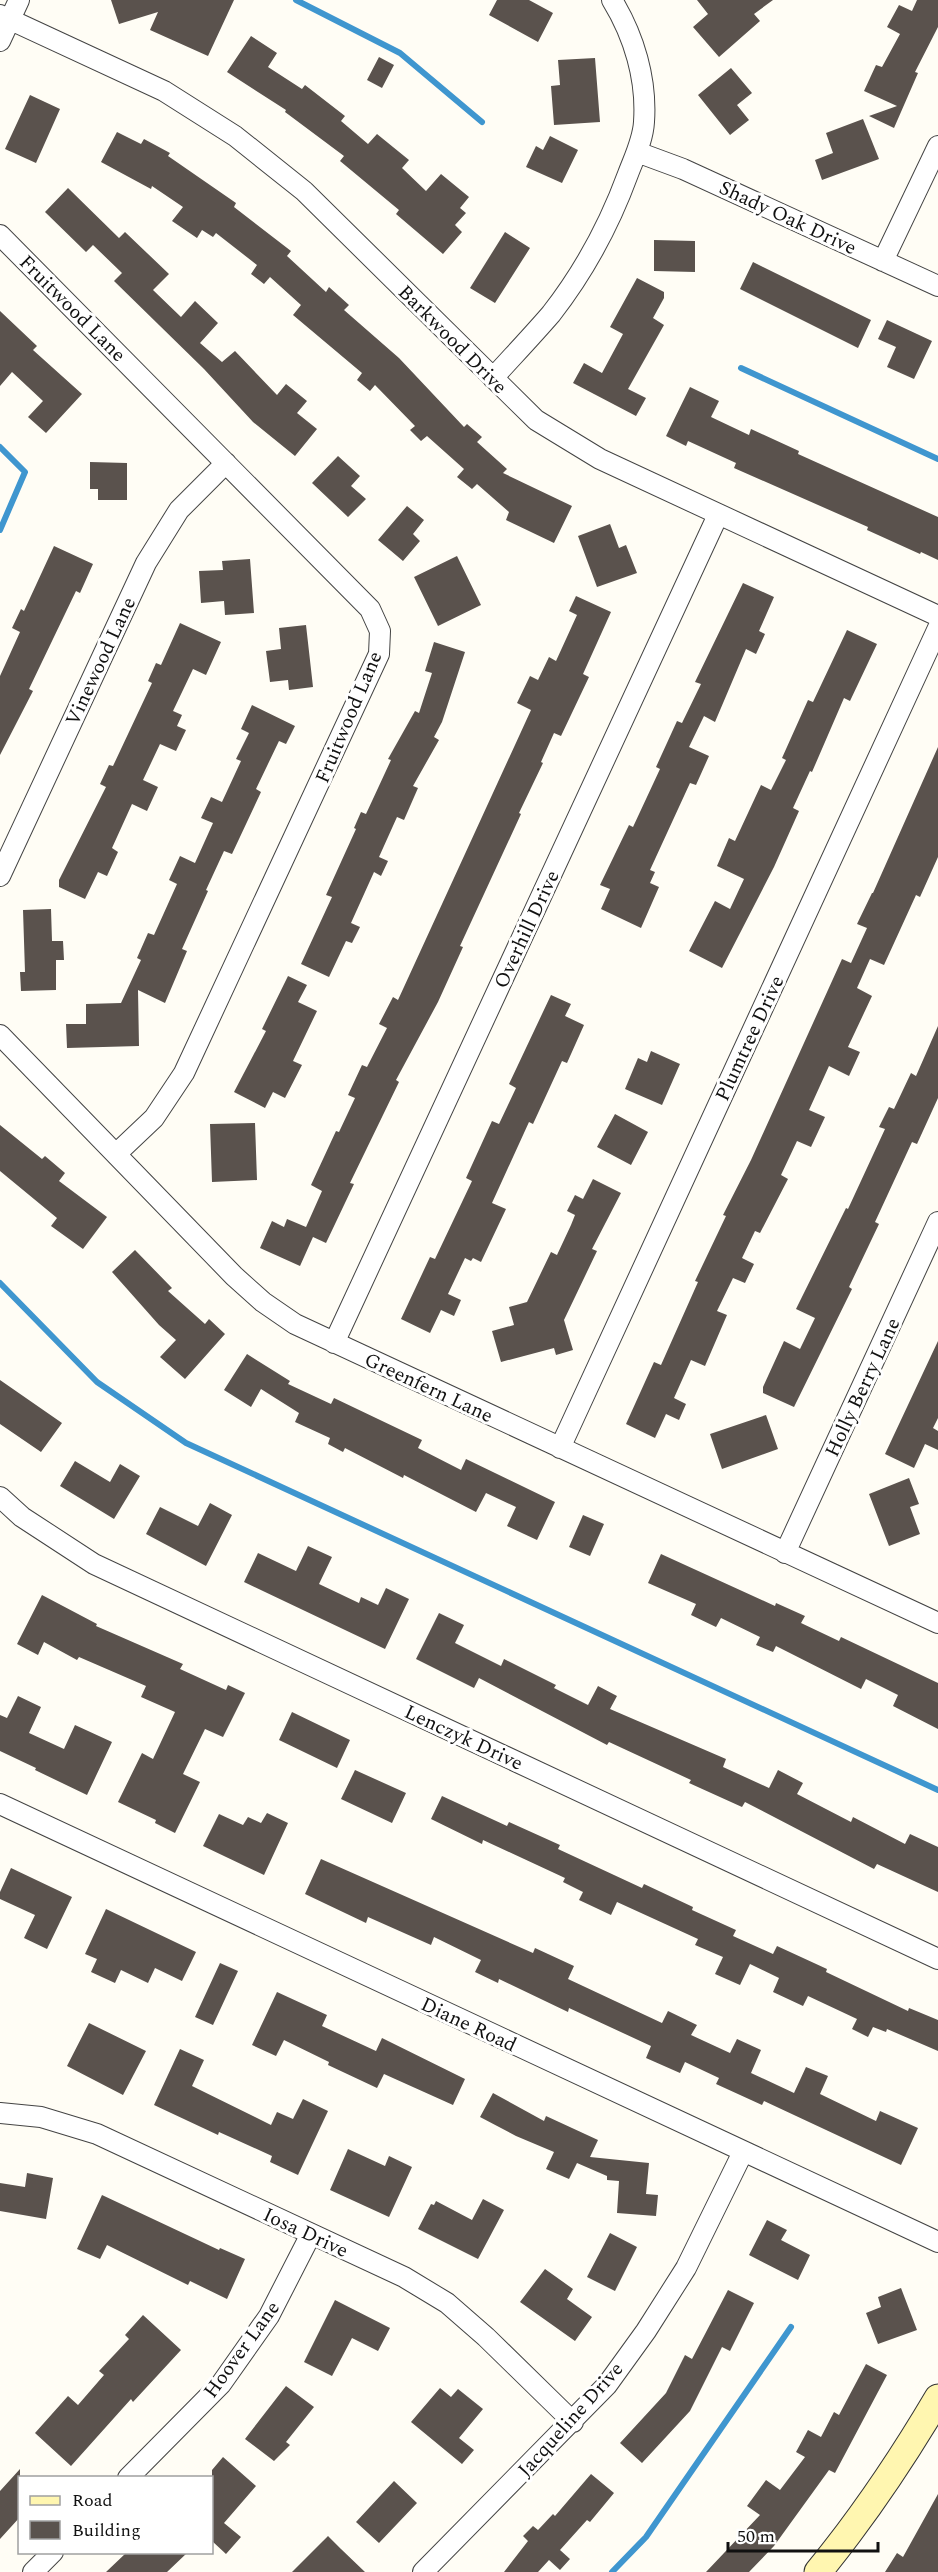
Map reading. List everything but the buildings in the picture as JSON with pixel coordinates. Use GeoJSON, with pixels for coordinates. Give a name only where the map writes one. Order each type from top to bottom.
{"type":"FeatureCollection","features":[{"type":"Feature","properties":{"kind":"street"},"geometry":{"type":"LineString","coordinates":[[0,41],[5,17],[19,0]]}},
{"type":"Feature","properties":{"kind":"street"},"geometry":{"type":"LineString","coordinates":[[493,378],[551,313],[581,269],[621,192],[636,152],[644,124],[644,97],[640,68],[630,34],[613,0]]}},
{"type":"Feature","properties":{"kind":"street","name":"Barkwood Drive"},"geometry":{"type":"LineString","coordinates":[[5,17],[164,91],[236,136],[304,191],[536,420],[567,441],[600,459],[938,616]]}},
{"type":"Feature","properties":{"kind":"street"},"geometry":{"type":"LineString","coordinates":[[883,261],[938,146]]}},
{"type":"Feature","properties":{"kind":"street","name":"Shady Oak Drive"},"geometry":{"type":"LineString","coordinates":[[636,152],[683,169],[938,286]]}},
{"type":"Feature","properties":{"kind":"street","name":"Fruitwood Lane"},"geometry":{"type":"LineString","coordinates":[[0,235],[370,609],[380,631],[379,654],[184,1073],[154,1118],[116,1154]]}},
{"type":"Feature","properties":{"kind":"street","name":"Vinewood Lane"},"geometry":{"type":"LineString","coordinates":[[0,876],[146,563],[179,510],[226,463]]}},
{"type":"Feature","properties":{"kind":"street","name":"Overhill Drive"},"geometry":{"type":"LineString","coordinates":[[334,1343],[718,514]]}},
{"type":"Feature","properties":{"kind":"street","name":"Plumtree Drive"},"geometry":{"type":"LineString","coordinates":[[560,1448],[938,628]]}},
{"type":"Feature","properties":{"kind":"street","name":"Greenfern Lane"},"geometry":{"type":"LineString","coordinates":[[0,1035],[234,1276],[263,1302],[295,1324],[938,1623]]}},
{"type":"Feature","properties":{"kind":"street","name":"Holly Berry Lane"},"geometry":{"type":"LineString","coordinates":[[785,1552],[938,1222]]}},
{"type":"Feature","properties":{"kind":"street","name":"Lenczyk Drive"},"geometry":{"type":"LineString","coordinates":[[0,1497],[22,1517],[94,1564],[938,1959]]}},
{"type":"Feature","properties":{"kind":"street","name":"Diane Road"},"geometry":{"type":"LineString","coordinates":[[0,1804],[938,2242]]}},
{"type":"Feature","properties":{"kind":"street","name":"Iosa Drive"},"geometry":{"type":"LineString","coordinates":[[0,2113],[41,2117],[98,2134],[404,2277],[447,2303],[486,2337],[573,2422]]}},
{"type":"Feature","properties":{"kind":"street","name":"Jacqueline Drive"},"geometry":{"type":"LineString","coordinates":[[423,2572],[607,2385],[686,2268],[743,2152]]}},
{"type":"Feature","properties":{"kind":"street","name":"Hoover Lane"},"geometry":{"type":"LineString","coordinates":[[130,2476],[221,2384],[269,2316],[311,2234]]}},
{"type":"Feature","properties":{"kind":"street"},"geometry":{"type":"LineString","coordinates":[[818,2572],[848,2535],[901,2460],[938,2398]]}},
{"type":"Feature","properties":{"kind":"street"},"geometry":{"type":"LineString","coordinates":[[33,2572],[52,2554]]}},
{"type":"Feature","properties":{"kind":"waterway"},"geometry":{"type":"LineString","coordinates":[[296,0],[400,53],[482,122]]}},
{"type":"Feature","properties":{"kind":"waterway"},"geometry":{"type":"LineString","coordinates":[[741,368],[938,459]]}},
{"type":"Feature","properties":{"kind":"waterway"},"geometry":{"type":"LineString","coordinates":[[0,447],[25,472],[0,530]]}},
{"type":"Feature","properties":{"kind":"waterway"},"geometry":{"type":"LineString","coordinates":[[0,1283],[97,1382],[186,1443],[938,1790]]}},
{"type":"Feature","properties":{"kind":"waterway"},"geometry":{"type":"LineString","coordinates":[[612,2572],[646,2537],[791,2327]]}}]}
